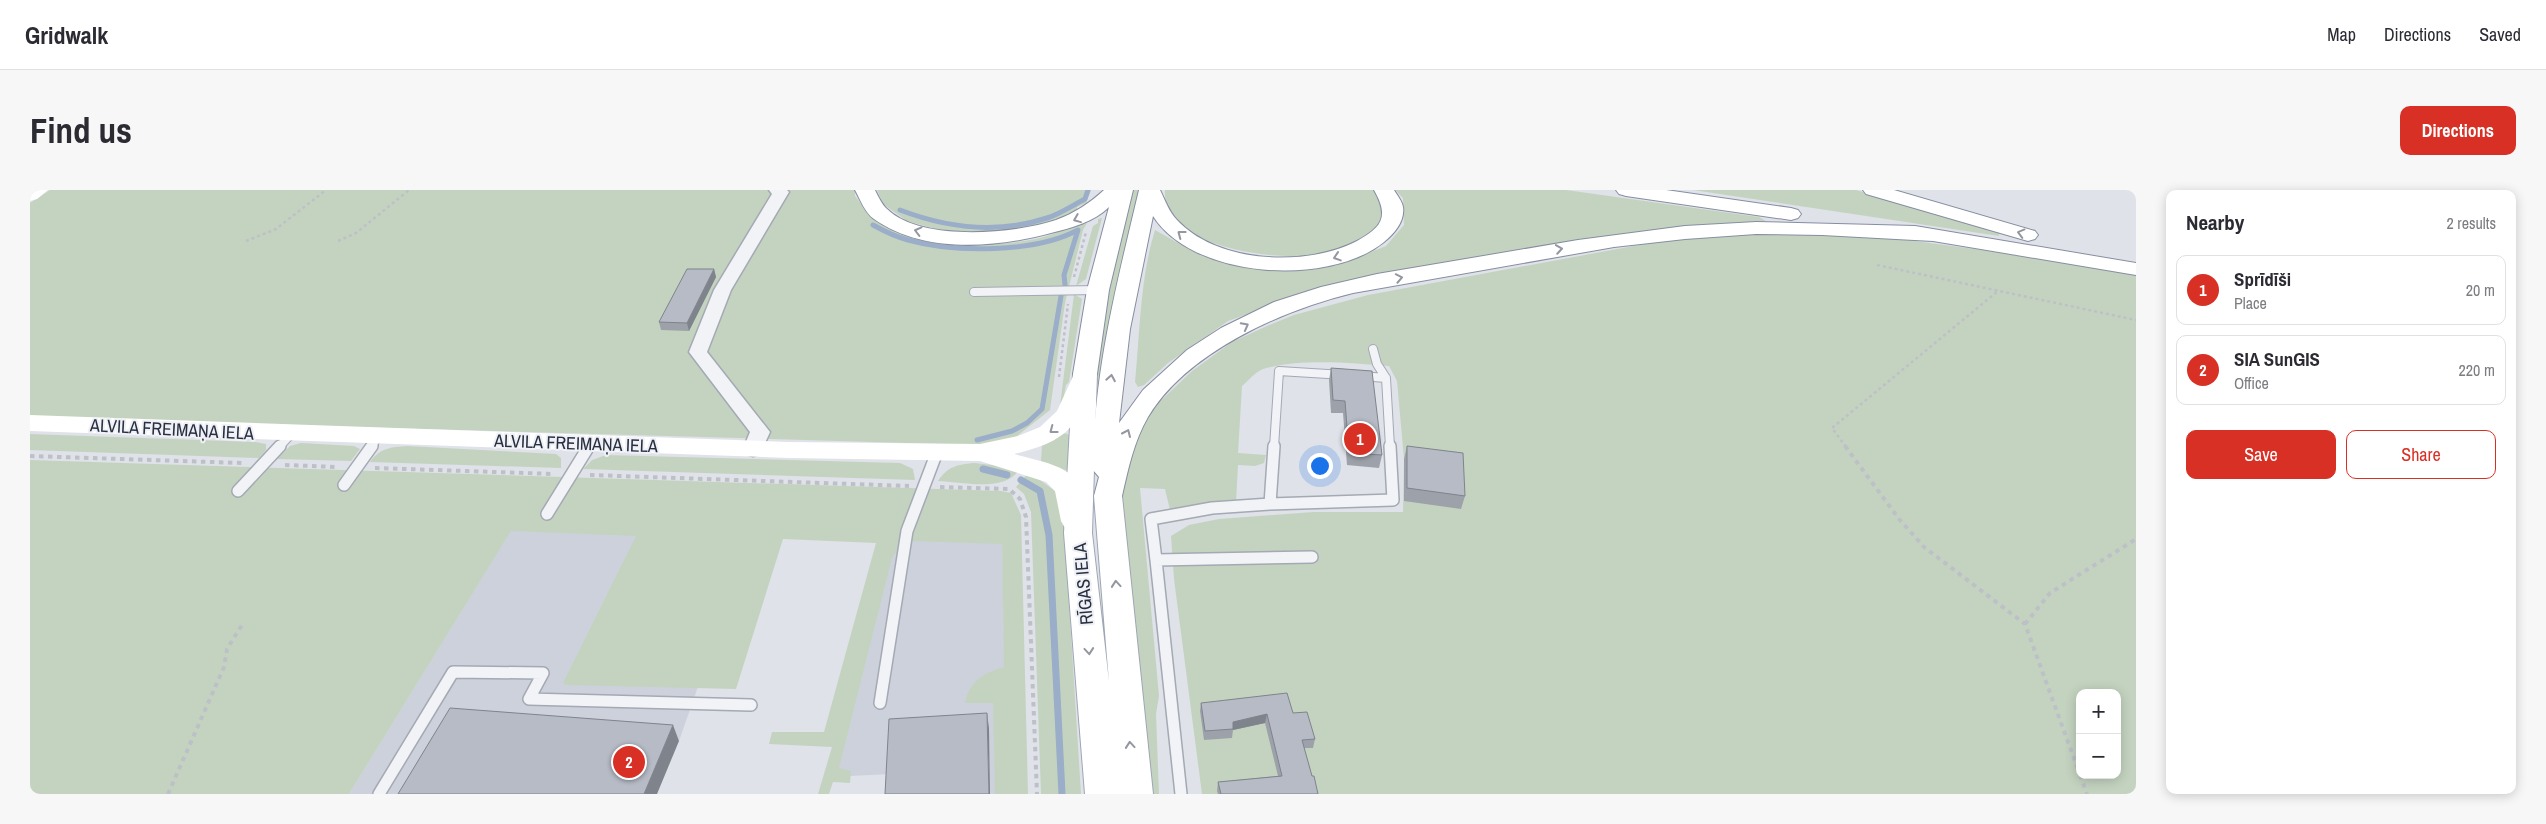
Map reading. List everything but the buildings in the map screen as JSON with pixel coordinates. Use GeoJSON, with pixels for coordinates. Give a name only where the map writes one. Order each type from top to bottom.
{"type":"FeatureCollection","features":[{"type":"Feature","properties":{"kind":"main road"},"geometry":{"type":"LineString","coordinates":[[30,195],[38,190]]}},
{"type":"Feature","properties":{"kind":"main road"},"geometry":{"type":"LineString","coordinates":[[865,190],[869,203],[877,212],[905,228],[944,237],[986,239],[1023,235],[1077,220],[1094,212],[1106,202],[1115,190]]}},
{"type":"Feature","properties":{"kind":"main road"},"geometry":{"type":"LineString","coordinates":[[982,453],[1047,436],[1065,422],[1075,405],[1085,374],[1098,290],[1123,190]]}},
{"type":"Feature","properties":{"kind":"main road"},"geometry":{"type":"LineString","coordinates":[[1150,190],[1171,226],[1195,243],[1223,254],[1244,259],[1308,264],[1335,259],[1381,236],[1391,224],[1393,210],[1390,197],[1384,190]]}},
{"type":"Feature","properties":{"kind":"main road","name":"RĪGAS IELA"},"geometry":{"type":"LineString","coordinates":[[1134,794],[1105,447],[1109,383],[1150,190]]}},
{"type":"Feature","properties":{"kind":"main road"},"geometry":{"type":"LineString","coordinates":[[1626,190],[1933,235],[2136,268]]}},
{"type":"Feature","properties":{"kind":"main road"},"geometry":{"type":"LineString","coordinates":[[1873,190],[2136,264]]}},
{"type":"Feature","properties":{"kind":"main road"},"geometry":{"type":"LineString","coordinates":[[1108,496],[1120,447],[1129,427],[1150,396],[1190,358],[1242,326],[1282,307],[1334,291],[1564,248],[1716,230],[1758,228],[1933,235]]}},
{"type":"Feature","properties":{"kind":"main road","name":"RĪGAS IELA"},"geometry":{"type":"LineString","coordinates":[[1085,374],[1078,533],[1103,794]]}},
{"type":"Feature","properties":{"kind":"main road","name":"ALVILA FREIMAŅA IELA"},"geometry":{"type":"LineString","coordinates":[[30,423],[291,434],[753,449],[982,453],[1056,476],[1068,488],[1078,533]]}},
{"type":"Feature","properties":{"kind":"street"},"geometry":{"type":"LineString","coordinates":[[753,449],[760,432],[698,352],[703,333],[725,288],[781,192],[777,190]]}},
{"type":"Feature","properties":{"kind":"lane"},"geometry":{"type":"LineString","coordinates":[[974,292],[1098,290]]}},
{"type":"Feature","properties":{"kind":"lane"},"geometry":{"type":"LineString","coordinates":[[1182,794],[1151,519],[1212,508],[1393,500],[1386,378],[1377,364],[1374,349]]}},
{"type":"Feature","properties":{"kind":"lane"},"geometry":{"type":"LineString","coordinates":[[1270,504],[1279,371],[1386,378]]}},
{"type":"Feature","properties":{"kind":"lane"},"geometry":{"type":"LineString","coordinates":[[238,490],[291,434]]}},
{"type":"Feature","properties":{"kind":"lane"},"geometry":{"type":"LineString","coordinates":[[344,485],[358,468],[378,437]]}},
{"type":"Feature","properties":{"kind":"lane"},"geometry":{"type":"LineString","coordinates":[[547,514],[592,443]]}},
{"type":"Feature","properties":{"kind":"lane"},"geometry":{"type":"LineString","coordinates":[[880,702],[907,531],[937,452]]}},
{"type":"Feature","properties":{"kind":"lane"},"geometry":{"type":"LineString","coordinates":[[1156,560],[1312,558]]}},
{"type":"Feature","properties":{"kind":"lane"},"geometry":{"type":"LineString","coordinates":[[378,794],[453,672],[543,673],[528,699],[751,705]]}},
{"type":"Feature","properties":{"kind":"path"},"geometry":{"type":"LineString","coordinates":[[246,241],[276,229],[326,190]]}},
{"type":"Feature","properties":{"kind":"path"},"geometry":{"type":"LineString","coordinates":[[338,241],[363,229],[409,190]]}},
{"type":"Feature","properties":{"kind":"path"},"geometry":{"type":"LineString","coordinates":[[1072,286],[1087,229]]}},
{"type":"Feature","properties":{"kind":"path"},"geometry":{"type":"LineString","coordinates":[[1877,265],[2136,320]]}},
{"type":"Feature","properties":{"kind":"path"},"geometry":{"type":"LineString","coordinates":[[1998,292],[1832,428],[1899,519],[1924,547],[2025,624],[2076,764]]}},
{"type":"Feature","properties":{"kind":"path"},"geometry":{"type":"LineString","coordinates":[[1059,380],[1068,303]]}},
{"type":"Feature","properties":{"kind":"path"},"geometry":{"type":"LineString","coordinates":[[30,456],[1008,489],[1020,499],[1026,517],[1037,794]]}},
{"type":"Feature","properties":{"kind":"path"},"geometry":{"type":"LineString","coordinates":[[2025,624],[2050,593],[2136,539]]}},
{"type":"Feature","properties":{"kind":"path"},"geometry":{"type":"LineString","coordinates":[[168,794],[224,667],[227,649],[242,625]]}},
{"type":"Feature","properties":{"kind":"path"},"geometry":{"type":"LineString","coordinates":[[2081,779],[2087,794]]}},
{"type":"Feature","properties":{"kind":"shaded area"},"geometry":{"type":"Polygon","coordinates":[[[519,517],[778,525],[700,681],[679,741],[646,739],[418,794],[349,794],[519,517]]]}},
{"type":"Feature","properties":{"kind":"shaded area"},"geometry":{"type":"Polygon","coordinates":[[[892,531],[1002,531],[1007,794],[990,794],[988,728],[890,774],[831,777],[892,531]]]}},
{"type":"Feature","properties":{"kind":"green space"},"geometry":{"type":"Polygon","coordinates":[[[50,190],[855,190],[855,196],[875,220],[911,236],[933,241],[978,245],[1021,242],[1087,223],[1083,230],[1065,303],[1050,410],[1012,440],[975,445],[49,418],[30,416],[30,203],[50,190]]]}},
{"type":"Feature","properties":{"kind":"green space"},"geometry":{"type":"Polygon","coordinates":[[[877,190],[1091,190],[1086,203],[1077,207],[1077,213],[1032,230],[967,234],[940,230],[907,221],[883,204],[877,190]]]}},
{"type":"Feature","properties":{"kind":"green space"},"geometry":{"type":"Polygon","coordinates":[[[1129,190],[1143,190],[1102,384],[1099,384],[1096,382],[1114,261],[1129,190]]]}},
{"type":"Feature","properties":{"kind":"green space"},"geometry":{"type":"Polygon","coordinates":[[[1165,190],[1375,190],[1384,211],[1379,226],[1359,240],[1325,253],[1306,256],[1283,256],[1228,248],[1203,239],[1183,227],[1169,210],[1165,190]]]}},
{"type":"Feature","properties":{"kind":"green space"},"geometry":{"type":"Polygon","coordinates":[[[1395,190],[1566,190],[1759,217],[1766,221],[1711,224],[1620,236],[1314,290],[1228,321],[1168,363],[1144,385],[1138,387],[1135,382],[1141,305],[1146,267],[1155,230],[1178,243],[1221,260],[1272,267],[1335,266],[1386,246],[1404,225],[1403,198],[1395,190]]]}},
{"type":"Feature","properties":{"kind":"green space"},"geometry":{"type":"Polygon","coordinates":[[[1693,190],[1856,190],[1999,232],[1999,236],[1693,190]]]}},
{"type":"Feature","properties":{"kind":"green space"},"geometry":{"type":"Polygon","coordinates":[[[1102,218],[1086,279],[1076,286],[1093,226],[1098,223],[1098,219],[1102,218]]]}},
{"type":"Feature","properties":{"kind":"green space"},"geometry":{"type":"Polygon","coordinates":[[[1771,231],[1900,239],[2136,275],[2136,794],[1202,794],[1174,579],[1171,536],[1189,525],[1219,519],[1313,512],[1403,512],[1404,459],[1397,381],[1389,366],[1309,362],[1293,363],[1260,370],[1242,386],[1238,453],[1266,455],[1264,463],[1255,466],[1238,465],[1236,502],[1170,510],[1165,489],[1140,488],[1159,696],[1156,714],[1159,794],[1148,794],[1149,749],[1126,555],[1121,485],[1132,446],[1151,410],[1192,371],[1232,342],[1294,315],[1368,295],[1666,240],[1771,231]]]}},
{"type":"Feature","properties":{"kind":"green space"},"geometry":{"type":"Polygon","coordinates":[[[1074,294],[1082,299],[1069,382],[1066,385],[1062,406],[1060,406],[1074,294]]]}},
{"type":"Feature","properties":{"kind":"green space"},"geometry":{"type":"Polygon","coordinates":[[[1062,433],[1068,434],[1070,438],[1068,469],[1064,471],[1041,461],[1042,445],[1062,433]]]}},
{"type":"Feature","properties":{"kind":"green space"},"geometry":{"type":"Polygon","coordinates":[[[30,434],[255,442],[266,444],[266,450],[259,458],[30,450],[30,434]]]}},
{"type":"Feature","properties":{"kind":"green space"},"geometry":{"type":"Polygon","coordinates":[[[301,443],[354,446],[360,449],[351,461],[277,459],[290,446],[301,443]]]}},
{"type":"Feature","properties":{"kind":"green space"},"geometry":{"type":"Polygon","coordinates":[[[407,446],[556,454],[561,458],[561,468],[370,462],[386,449],[407,446]]]}},
{"type":"Feature","properties":{"kind":"green space"},"geometry":{"type":"Polygon","coordinates":[[[606,455],[900,463],[913,469],[915,480],[583,469],[592,460],[606,455]]]}},
{"type":"Feature","properties":{"kind":"green space"},"geometry":{"type":"Polygon","coordinates":[[[30,460],[1001,491],[1011,493],[1021,515],[1028,794],[995,794],[993,703],[965,703],[970,689],[979,679],[990,672],[1004,667],[1002,544],[910,541],[899,547],[892,558],[839,768],[851,771],[850,783],[833,782],[829,794],[818,794],[832,747],[769,744],[772,732],[824,732],[876,543],[783,539],[736,689],[566,685],[563,683],[636,536],[511,531],[349,794],[30,794],[30,460]]]}},
{"type":"Feature","properties":{"kind":"green space"},"geometry":{"type":"Polygon","coordinates":[[[974,463],[1020,468],[1014,476],[1005,481],[995,483],[971,484],[938,481],[945,472],[953,467],[974,463]]]}},
{"type":"Feature","properties":{"kind":"green space"},"geometry":{"type":"Polygon","coordinates":[[[1029,472],[1055,491],[1063,506],[1081,794],[1041,794],[1031,512],[1024,494],[1016,487],[1029,472]]]}},
{"type":"Feature","properties":{"kind":"waterway"},"geometry":{"type":"LineString","coordinates":[[900,210],[954,225],[973,227],[1010,226],[1029,223],[1057,214],[1085,199],[1088,190]]}},
{"type":"Feature","properties":{"kind":"waterway"},"geometry":{"type":"LineString","coordinates":[[873,225],[890,234],[908,240],[971,249],[1018,247],[1060,238],[1078,230],[1064,275],[1065,285]]}},
{"type":"Feature","properties":{"kind":"waterway"},"geometry":{"type":"LineString","coordinates":[[977,440],[1012,431],[1027,423],[1042,409],[1061,296]]}},
{"type":"Feature","properties":{"kind":"waterway"},"geometry":{"type":"LineString","coordinates":[[983,469],[1007,475]]}},
{"type":"Feature","properties":{"kind":"waterway"},"geometry":{"type":"LineString","coordinates":[[1021,480],[1040,491],[1049,535],[1062,794]]}},
{"type":"Feature","properties":{"kind":"place","name":"Sprīdīši"},"geometry":{"type":"Point","coordinates":[1360,439]}},
{"type":"Feature","properties":{"kind":"place","name":"SIA SunGIS"},"geometry":{"type":"Point","coordinates":[629,762]}}]}
